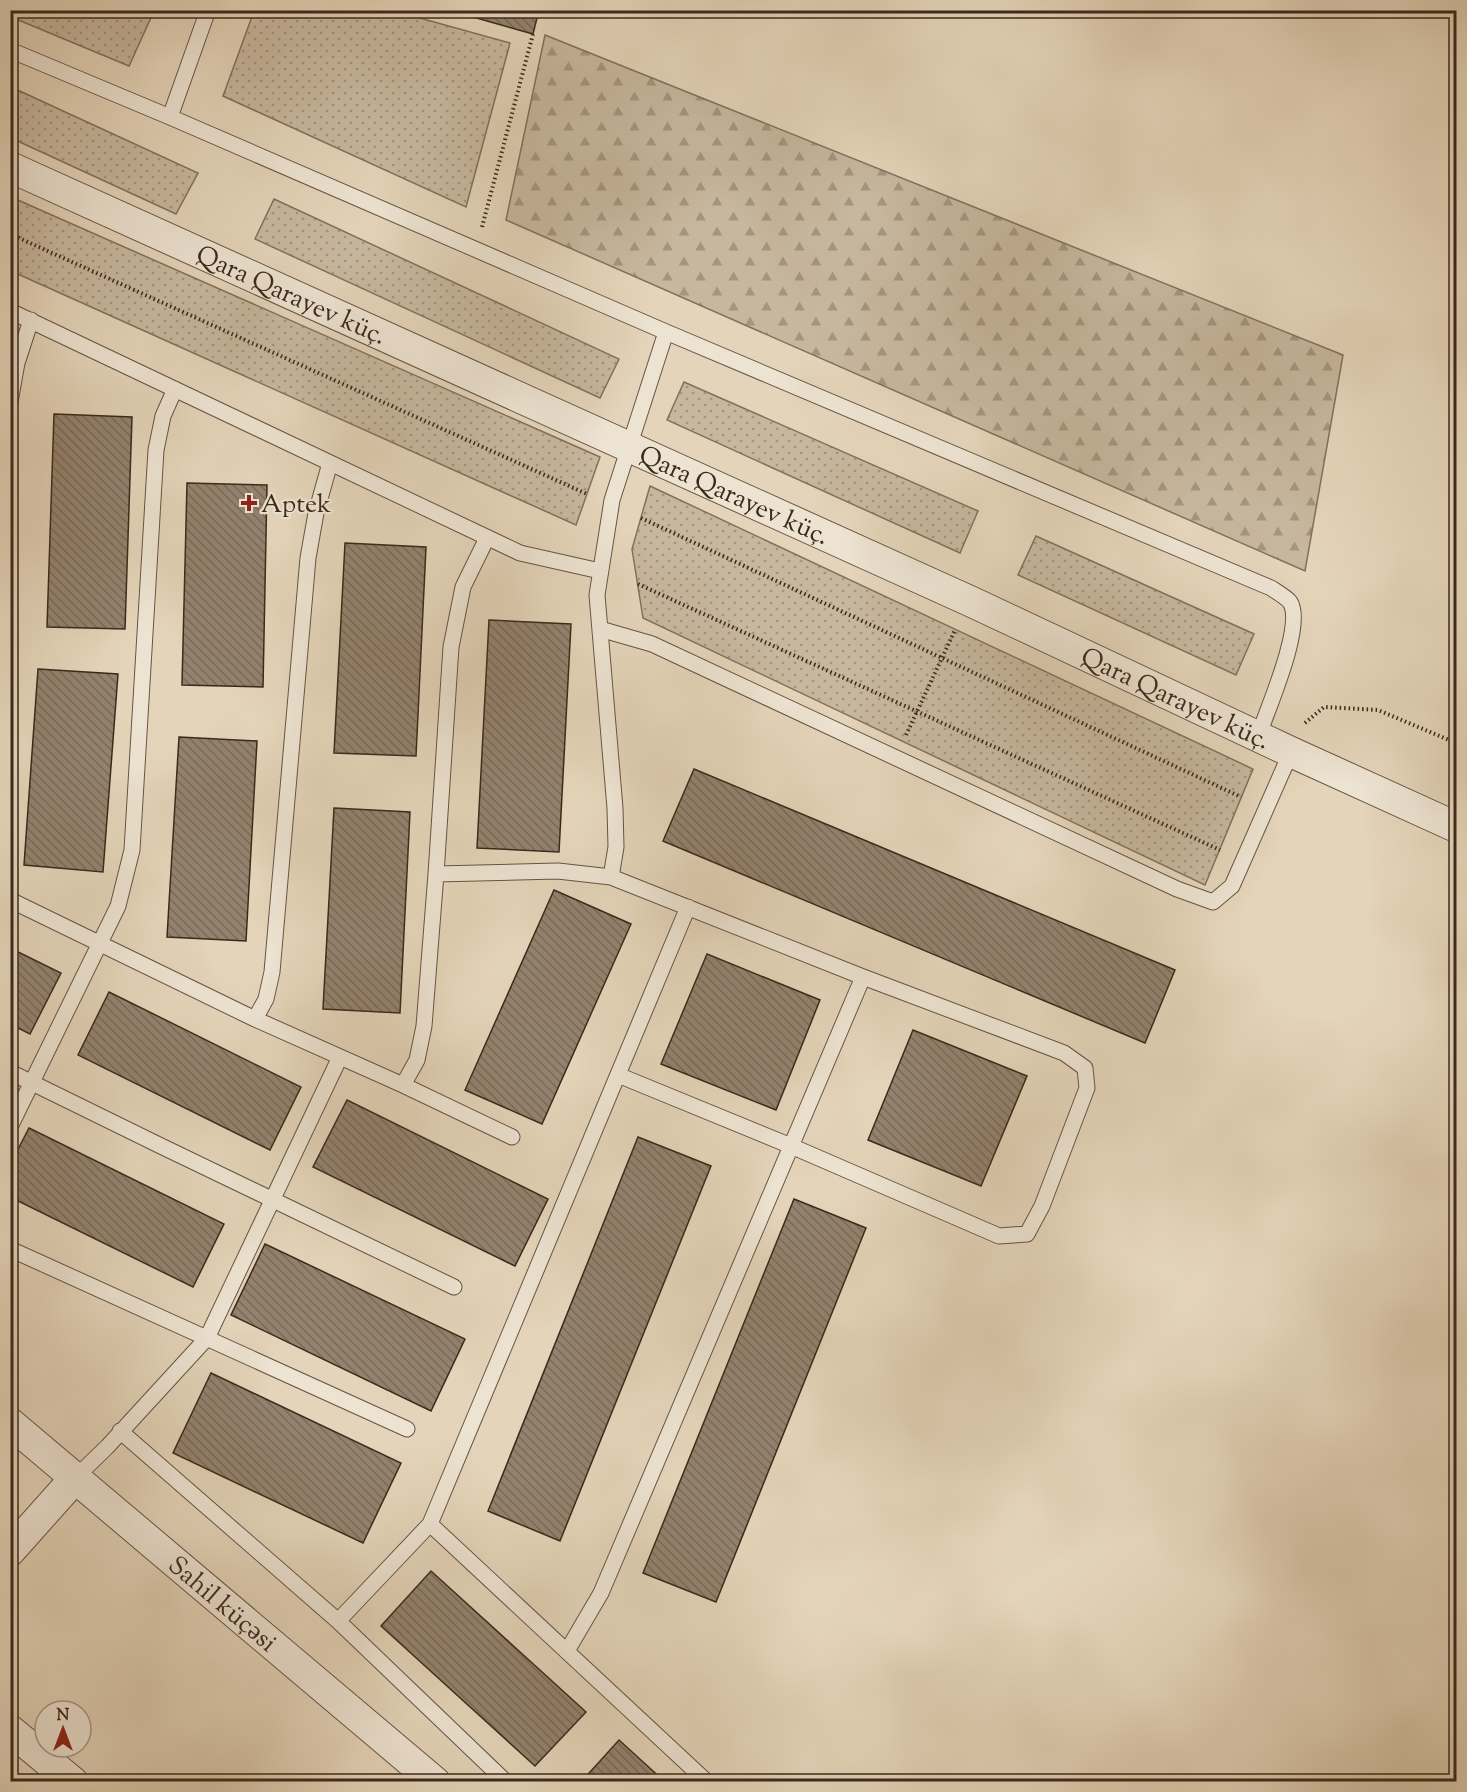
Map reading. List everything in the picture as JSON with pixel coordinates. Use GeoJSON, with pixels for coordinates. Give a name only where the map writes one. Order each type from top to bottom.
{"type":"FeatureCollection","features":[{"type":"Feature","properties":{"kind":"street","name":"Qara Qarayev küç."},"geometry":{"type":"LineString","coordinates":[[10,166],[961,597],[1290,752],[1456,827]]}},
{"type":"Feature","properties":{"kind":"street","name":"Sahil küçəsi"},"geometry":{"type":"LineString","coordinates":[[10,1423],[435,1782]]}},
{"type":"Feature","properties":{"kind":"street"},"geometry":{"type":"LineString","coordinates":[[10,1551],[76,1477]]}},
{"type":"Feature","properties":{"kind":"street"},"geometry":{"type":"LineString","coordinates":[[10,1730],[73,1782]]}},
{"type":"Feature","properties":{"kind":"lane"},"geometry":{"type":"LineString","coordinates":[[170,117],[208,10]]}},
{"type":"Feature","properties":{"kind":"lane"},"geometry":{"type":"LineString","coordinates":[[10,50],[170,117],[666,333],[1271,588],[1290,602],[1295,617],[1293,636],[1258,737]]}},
{"type":"Feature","properties":{"kind":"lane"},"geometry":{"type":"LineString","coordinates":[[10,311],[520,553],[600,571]]}},
{"type":"Feature","properties":{"kind":"lane"},"geometry":{"type":"LineString","coordinates":[[10,402],[17,363],[31,320]]}},
{"type":"Feature","properties":{"kind":"lane"},"geometry":{"type":"LineString","coordinates":[[611,877],[616,847],[615,808],[597,595],[612,500],[666,333]]}},
{"type":"Feature","properties":{"kind":"lane"},"geometry":{"type":"LineString","coordinates":[[10,1127],[118,906],[132,850],[156,450],[163,416],[175,389]]}},
{"type":"Feature","properties":{"kind":"lane"},"geometry":{"type":"LineString","coordinates":[[255,1019],[266,999],[273,972],[308,558],[316,513],[330,463]]}},
{"type":"Feature","properties":{"kind":"lane"},"geometry":{"type":"LineString","coordinates":[[403,1085],[417,1060],[424,1026],[451,647],[463,587],[487,538]]}},
{"type":"Feature","properties":{"kind":"lane"},"geometry":{"type":"LineString","coordinates":[[600,629],[652,644],[1167,884],[1213,902],[1232,886],[1290,752]]}},
{"type":"Feature","properties":{"kind":"lane"},"geometry":{"type":"LineString","coordinates":[[436,874],[558,871],[611,877],[863,977],[1064,1053],[1085,1068],[1087,1088],[1042,1206],[1028,1234],[999,1236],[791,1146],[618,1075]]}},
{"type":"Feature","properties":{"kind":"lane"},"geometry":{"type":"LineString","coordinates":[[10,900],[255,1019],[512,1137]]}},
{"type":"Feature","properties":{"kind":"lane"},"geometry":{"type":"LineString","coordinates":[[338,1621],[430,1524],[688,907]]}},
{"type":"Feature","properties":{"kind":"lane"},"geometry":{"type":"LineString","coordinates":[[567,1651],[601,1593],[863,977]]}},
{"type":"Feature","properties":{"kind":"lane"},"geometry":{"type":"LineString","coordinates":[[76,1477],[207,1338],[340,1057]]}},
{"type":"Feature","properties":{"kind":"lane"},"geometry":{"type":"LineString","coordinates":[[10,1071],[454,1287]]}},
{"type":"Feature","properties":{"kind":"lane"},"geometry":{"type":"LineString","coordinates":[[10,1249],[406,1429]]}},
{"type":"Feature","properties":{"kind":"lane"},"geometry":{"type":"LineString","coordinates":[[120,1431],[338,1621],[506,1782]]}},
{"type":"Feature","properties":{"kind":"lane"},"geometry":{"type":"LineString","coordinates":[[430,1524],[707,1782]]}},
{"type":"Feature","properties":{"kind":"path"},"geometry":{"type":"LineString","coordinates":[[476,251],[533,34]]}},
{"type":"Feature","properties":{"kind":"path"},"geometry":{"type":"LineString","coordinates":[[10,234],[587,494]]}},
{"type":"Feature","properties":{"kind":"path"},"geometry":{"type":"LineString","coordinates":[[641,518],[1241,797]]}},
{"type":"Feature","properties":{"kind":"path"},"geometry":{"type":"LineString","coordinates":[[638,584],[1220,850]]}},
{"type":"Feature","properties":{"kind":"path"},"geometry":{"type":"LineString","coordinates":[[903,741],[955,630]]}},
{"type":"Feature","properties":{"kind":"path"},"geometry":{"type":"LineString","coordinates":[[1290,752],[1307,721],[1324,707],[1378,710],[1456,743]]}},
{"type":"Feature","properties":{"kind":"green space"},"geometry":{"type":"Polygon","coordinates":[[[10,11],[154,11],[129,66],[11,17],[10,11]]]}},
{"type":"Feature","properties":{"kind":"green space"},"geometry":{"type":"Polygon","coordinates":[[[254,11],[398,11],[510,43],[466,207],[223,96],[254,11]]]}},
{"type":"Feature","properties":{"kind":"green space"},"geometry":{"type":"Polygon","coordinates":[[[545,35],[1343,355],[1305,571],[506,220],[545,35]]]}},
{"type":"Feature","properties":{"kind":"green space"},"geometry":{"type":"Polygon","coordinates":[[[11,87],[198,173],[176,214],[11,138],[11,87]]]}},
{"type":"Feature","properties":{"kind":"green space"},"geometry":{"type":"Polygon","coordinates":[[[11,197],[600,457],[576,525],[11,271],[11,197]]]}},
{"type":"Feature","properties":{"kind":"green space"},"geometry":{"type":"Polygon","coordinates":[[[274,199],[619,359],[600,398],[255,239],[274,199]]]}},
{"type":"Feature","properties":{"kind":"green space"},"geometry":{"type":"Polygon","coordinates":[[[684,382],[978,511],[960,553],[667,420],[684,382]]]}},
{"type":"Feature","properties":{"kind":"green space"},"geometry":{"type":"Polygon","coordinates":[[[650,486],[1253,769],[1205,885],[643,618],[632,549],[650,486]]]}},
{"type":"Feature","properties":{"kind":"green space"},"geometry":{"type":"Polygon","coordinates":[[[1036,536],[1254,634],[1236,675],[1018,575],[1036,536]]]}},
{"type":"Feature","properties":{"kind":"building"},"geometry":{"type":"Polygon","coordinates":[[[448,10],[539,10],[533,34],[448,10]]]}},
{"type":"Feature","properties":{"kind":"building"},"geometry":{"type":"Polygon","coordinates":[[[54,414],[132,417],[125,629],[47,627],[54,414]]]}},
{"type":"Feature","properties":{"kind":"building"},"geometry":{"type":"Polygon","coordinates":[[[187,483],[267,485],[263,687],[182,685],[187,483]]]}},
{"type":"Feature","properties":{"kind":"building"},"geometry":{"type":"Polygon","coordinates":[[[345,543],[426,547],[416,756],[334,753],[345,543]]]}},
{"type":"Feature","properties":{"kind":"building"},"geometry":{"type":"Polygon","coordinates":[[[489,620],[571,624],[559,852],[477,848],[489,620]]]}},
{"type":"Feature","properties":{"kind":"building"},"geometry":{"type":"Polygon","coordinates":[[[38,669],[118,674],[103,872],[24,865],[38,669]]]}},
{"type":"Feature","properties":{"kind":"building"},"geometry":{"type":"Polygon","coordinates":[[[179,737],[257,741],[246,941],[167,937],[179,737]]]}},
{"type":"Feature","properties":{"kind":"building"},"geometry":{"type":"Polygon","coordinates":[[[694,769],[1175,970],[1145,1043],[663,841],[694,769]]]}},
{"type":"Feature","properties":{"kind":"building"},"geometry":{"type":"Polygon","coordinates":[[[334,808],[410,812],[400,1013],[323,1009],[334,808]]]}},
{"type":"Feature","properties":{"kind":"building"},"geometry":{"type":"Polygon","coordinates":[[[554,890],[631,924],[542,1124],[465,1090],[554,890]]]}},
{"type":"Feature","properties":{"kind":"building"},"geometry":{"type":"Polygon","coordinates":[[[10,948],[61,973],[30,1034],[10,1024],[10,948]]]}},
{"type":"Feature","properties":{"kind":"building"},"geometry":{"type":"Polygon","coordinates":[[[707,954],[820,1000],[776,1110],[661,1064],[707,954]]]}},
{"type":"Feature","properties":{"kind":"building"},"geometry":{"type":"Polygon","coordinates":[[[109,992],[301,1087],[270,1150],[78,1055],[109,992]]]}},
{"type":"Feature","properties":{"kind":"building"},"geometry":{"type":"Polygon","coordinates":[[[913,1030],[1027,1076],[981,1186],[868,1140],[913,1030]]]}},
{"type":"Feature","properties":{"kind":"building"},"geometry":{"type":"Polygon","coordinates":[[[347,1100],[548,1199],[515,1266],[313,1167],[347,1100]]]}},
{"type":"Feature","properties":{"kind":"building"},"geometry":{"type":"Polygon","coordinates":[[[29,1128],[224,1224],[193,1287],[10,1197],[10,1165],[29,1128]]]}},
{"type":"Feature","properties":{"kind":"building"},"geometry":{"type":"Polygon","coordinates":[[[638,1137],[711,1166],[560,1541],[488,1511],[638,1137]]]}},
{"type":"Feature","properties":{"kind":"building"},"geometry":{"type":"Polygon","coordinates":[[[794,1199],[866,1228],[716,1602],[643,1573],[794,1199]]]}},
{"type":"Feature","properties":{"kind":"building"},"geometry":{"type":"Polygon","coordinates":[[[265,1244],[465,1339],[431,1411],[231,1315],[265,1244]]]}},
{"type":"Feature","properties":{"kind":"building"},"geometry":{"type":"Polygon","coordinates":[[[211,1373],[401,1463],[363,1543],[173,1453],[211,1373]]]}},
{"type":"Feature","properties":{"kind":"building"},"geometry":{"type":"Polygon","coordinates":[[[431,1571],[586,1712],[535,1766],[381,1626],[431,1571]]]}},
{"type":"Feature","properties":{"kind":"building"},"geometry":{"type":"Polygon","coordinates":[[[619,1740],[665,1782],[581,1782],[619,1740]]]}},
{"type":"Feature","properties":{"kind":"place","name":"Aptek"},"geometry":{"type":"Point","coordinates":[249,503]}}]}
